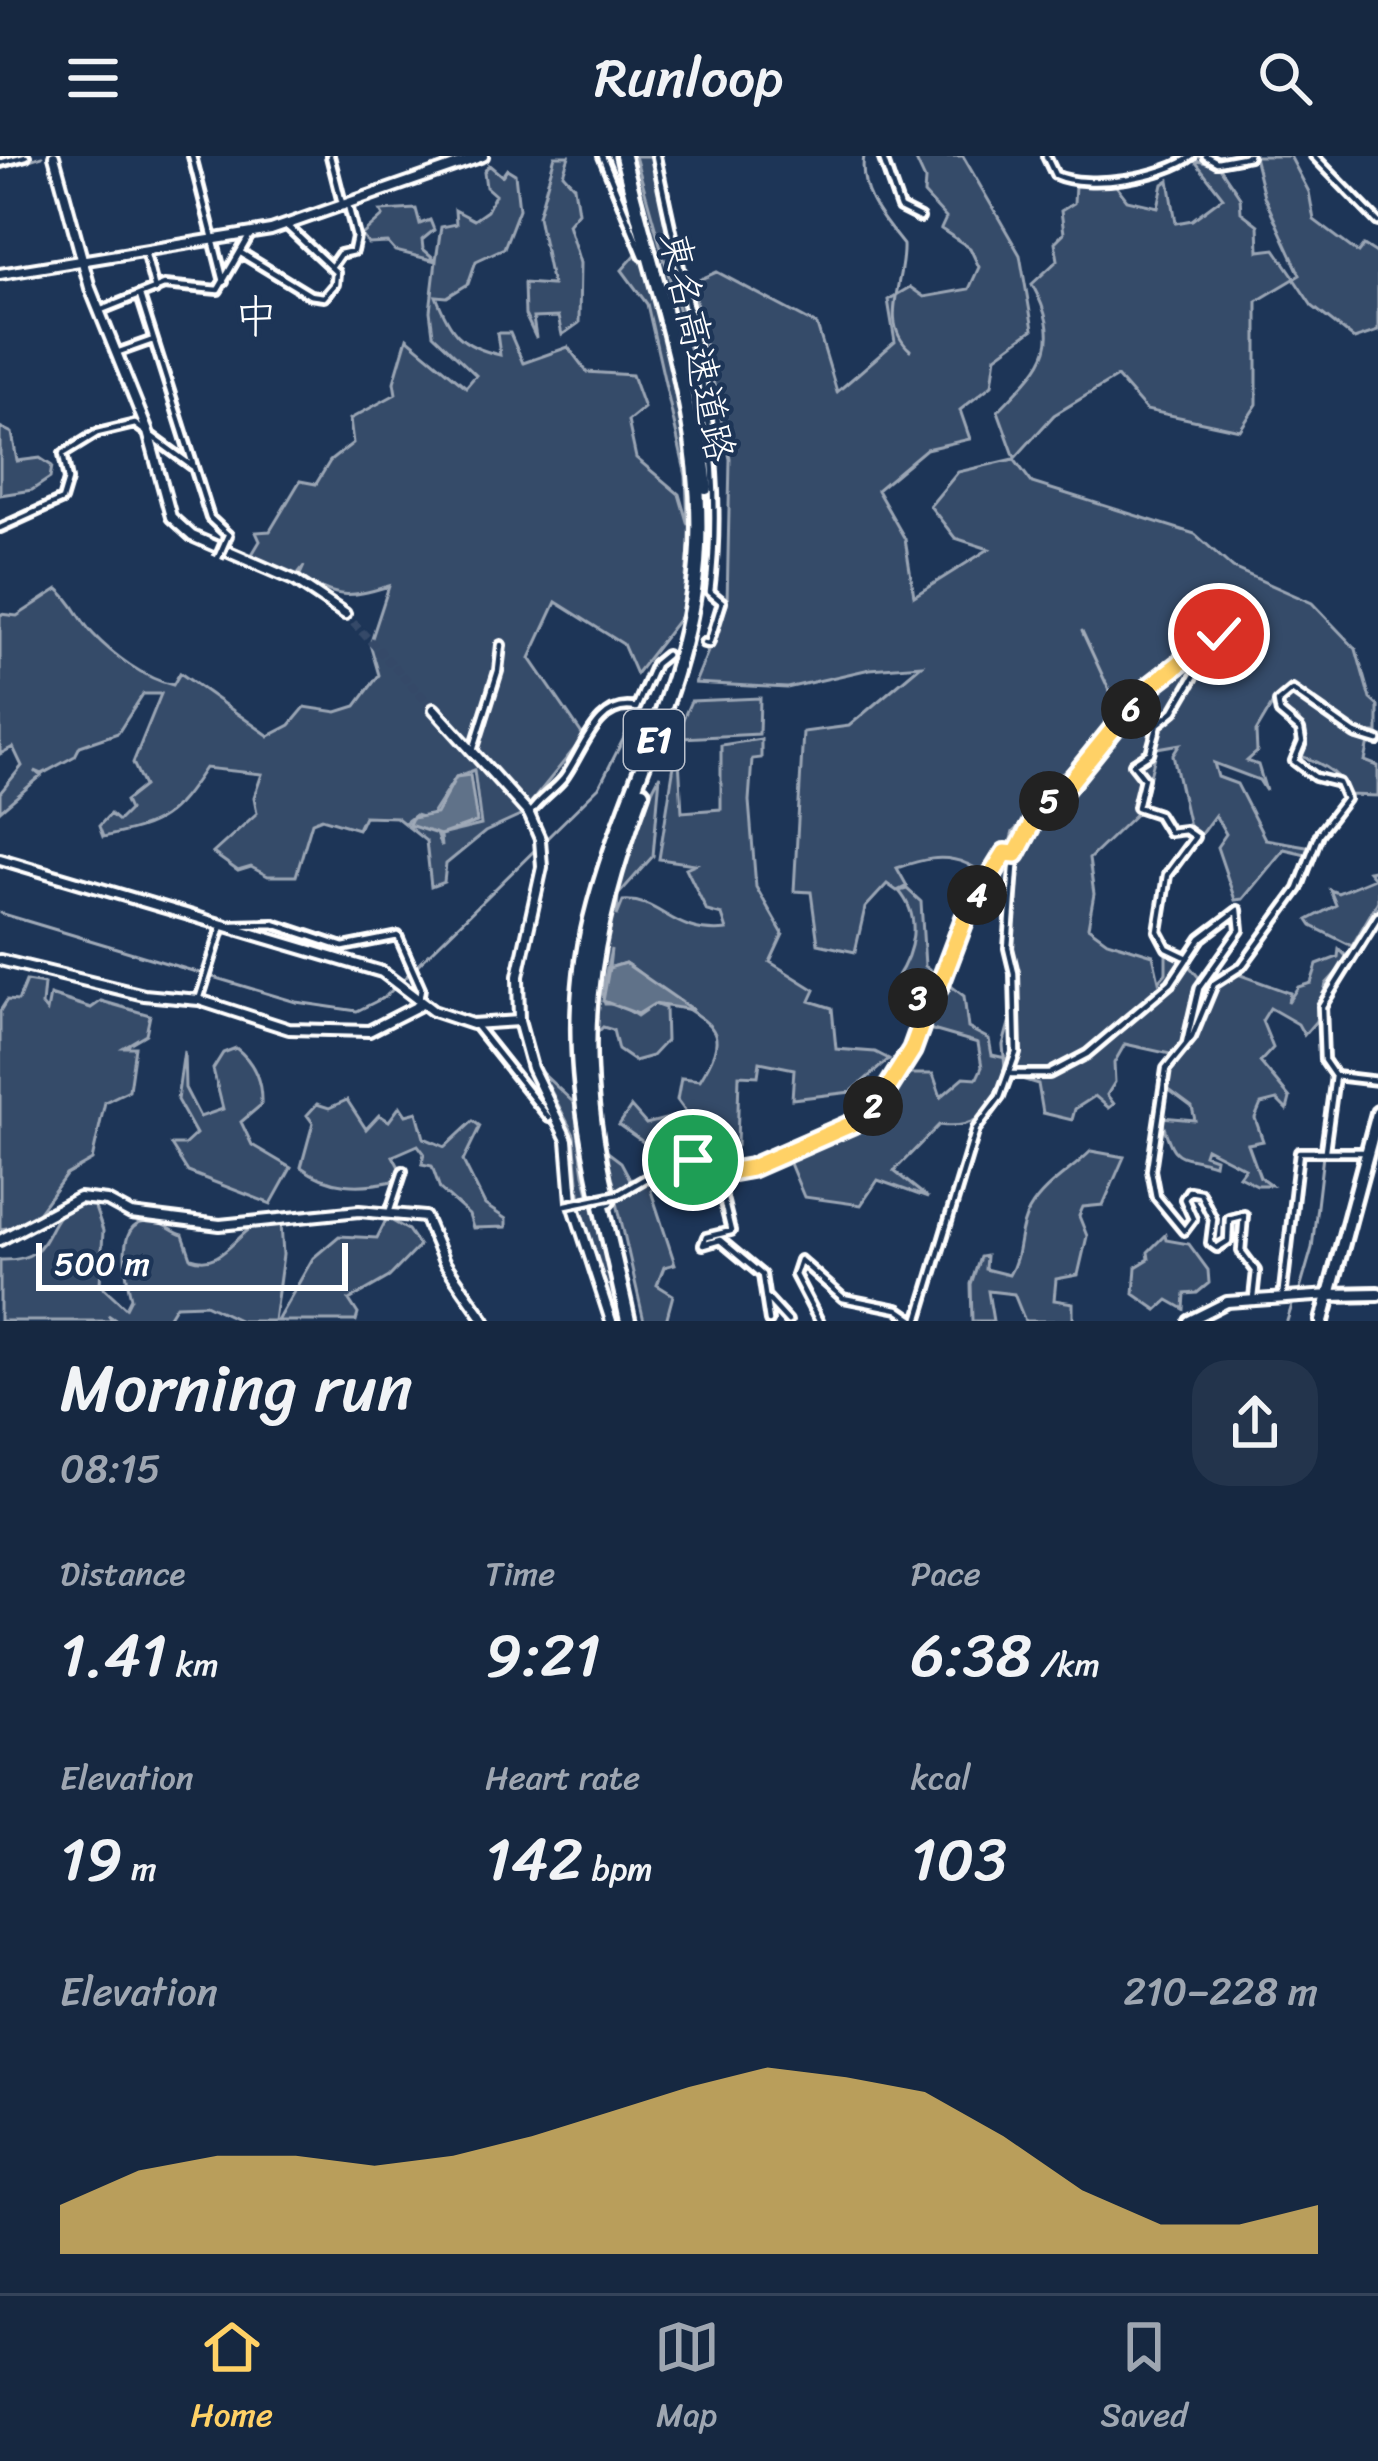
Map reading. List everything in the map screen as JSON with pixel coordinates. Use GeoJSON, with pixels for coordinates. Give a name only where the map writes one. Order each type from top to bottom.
{"type":"FeatureCollection","features":[{"type":"Feature","properties":{"kind":"highway","name":"東名高速道路"},"geometry":{"type":"LineString","coordinates":[[627,156],[687,362],[707,504],[705,570],[692,644],[610,883],[589,978],[590,1109],[632,1321]]}},
{"type":"Feature","properties":{"kind":"main road"},"geometry":{"type":"LineString","coordinates":[[1322,1321],[1372,1153],[1378,1113]]}},
{"type":"Feature","properties":{"kind":"main road"},"geometry":{"type":"LineString","coordinates":[[1330,1295],[1378,1294]]}},
{"type":"Feature","properties":{"kind":"street"},"geometry":{"type":"LineString","coordinates":[[0,163],[26,156]]}},
{"type":"Feature","properties":{"kind":"street"},"geometry":{"type":"LineString","coordinates":[[54,156],[99,311],[148,432],[164,504],[181,528],[296,581],[345,614]]}},
{"type":"Feature","properties":{"kind":"street"},"geometry":{"type":"LineString","coordinates":[[192,156],[224,282]]}},
{"type":"Feature","properties":{"kind":"street"},"geometry":{"type":"LineString","coordinates":[[241,253],[314,297],[332,289],[332,267],[340,254],[353,251],[356,237],[330,156]]}},
{"type":"Feature","properties":{"kind":"street"},"geometry":{"type":"LineString","coordinates":[[602,156],[654,295]]}},
{"type":"Feature","properties":{"kind":"street"},"geometry":{"type":"LineString","coordinates":[[656,156],[714,451],[718,508],[710,592],[722,608],[709,644],[704,643]]}},
{"type":"Feature","properties":{"kind":"street"},"geometry":{"type":"LineString","coordinates":[[882,156],[900,208],[920,218]]}},
{"type":"Feature","properties":{"kind":"street"},"geometry":{"type":"LineString","coordinates":[[1046,156],[1055,175],[1081,180],[1169,173],[1192,156]]}},
{"type":"Feature","properties":{"kind":"street"},"geometry":{"type":"LineString","coordinates":[[1205,156],[1217,162],[1249,156]]}},
{"type":"Feature","properties":{"kind":"street"},"geometry":{"type":"LineString","coordinates":[[1314,156],[1378,222]]}},
{"type":"Feature","properties":{"kind":"street"},"geometry":{"type":"LineString","coordinates":[[0,274],[287,226],[477,157]]}},
{"type":"Feature","properties":{"kind":"street"},"geometry":{"type":"LineString","coordinates":[[287,226],[332,267]]}},
{"type":"Feature","properties":{"kind":"street"},"geometry":{"type":"LineString","coordinates":[[99,311],[175,284],[213,291],[224,282],[251,233]]}},
{"type":"Feature","properties":{"kind":"street"},"geometry":{"type":"LineString","coordinates":[[145,251],[155,290]]}},
{"type":"Feature","properties":{"kind":"street"},"geometry":{"type":"LineString","coordinates":[[140,296],[210,518],[228,536],[218,558]]}},
{"type":"Feature","properties":{"kind":"street"},"geometry":{"type":"LineString","coordinates":[[117,353],[153,340]]}},
{"type":"Feature","properties":{"kind":"street"},"geometry":{"type":"LineString","coordinates":[[0,528],[62,500],[68,480],[62,460],[68,448],[135,424],[192,466]]}},
{"type":"Feature","properties":{"kind":"street"},"geometry":{"type":"LineString","coordinates":[[717,1174],[751,1168],[825,1138],[854,1123],[883,1096],[917,1040],[917,999],[939,987],[965,918],[1038,812],[1067,786],[1144,691],[1183,661],[1210,626],[1217,629],[1217,641],[1200,672],[1174,711],[1158,724],[1154,747],[1133,764],[1144,778],[1137,807],[1158,814],[1169,832],[1185,830],[1195,837],[1167,875],[1158,931],[1166,948],[1187,958]]}},
{"type":"Feature","properties":{"kind":"street"},"geometry":{"type":"LineString","coordinates":[[473,751],[501,645]]}},
{"type":"Feature","properties":{"kind":"street"},"geometry":{"type":"LineString","coordinates":[[529,814],[543,793],[563,778],[605,714],[617,707],[636,708],[656,664],[666,655]]}},
{"type":"Feature","properties":{"kind":"street"},"geometry":{"type":"LineString","coordinates":[[1253,1300],[1254,1266],[1241,1251],[1244,1215],[1228,1219],[1228,1241],[1217,1248],[1210,1243],[1213,1219],[1200,1193],[1189,1191],[1184,1199],[1193,1219],[1184,1231],[1156,1197],[1151,1170],[1161,1088],[1168,1064],[1186,1045],[1208,992],[1243,966],[1298,890],[1322,829],[1346,799],[1339,783],[1315,777],[1294,761],[1302,742],[1300,730],[1280,713],[1278,701],[1292,690],[1355,734],[1378,741]]}},
{"type":"Feature","properties":{"kind":"street"},"geometry":{"type":"LineString","coordinates":[[434,710],[529,814],[540,842],[542,867],[518,976],[519,1021],[532,1068],[567,1140],[572,1201],[611,1321]]}},
{"type":"Feature","properties":{"kind":"street"},"geometry":{"type":"LineString","coordinates":[[819,1321],[795,1275],[800,1260],[843,1298],[898,1309],[916,1321],[976,1129],[1008,1078],[1018,1040],[1008,948],[1012,853]]}},
{"type":"Feature","properties":{"kind":"street"},"geometry":{"type":"LineString","coordinates":[[0,859],[220,926],[326,952],[399,982],[420,1002],[475,1024],[519,1021]]}},
{"type":"Feature","properties":{"kind":"street"},"geometry":{"type":"LineString","coordinates":[[1008,1078],[1049,1074],[1087,1054],[1171,983],[1230,911],[1242,913],[1240,930],[1199,988],[1186,1045]]}},
{"type":"Feature","properties":{"kind":"street"},"geometry":{"type":"LineString","coordinates":[[1322,1150],[1335,1076],[1324,1060],[1322,1006],[1378,916]]}},
{"type":"Feature","properties":{"kind":"street"},"geometry":{"type":"LineString","coordinates":[[220,926],[274,924],[343,946],[398,936],[421,988],[420,1002]]}},
{"type":"Feature","properties":{"kind":"street"},"geometry":{"type":"LineString","coordinates":[[199,1000],[220,926]]}},
{"type":"Feature","properties":{"kind":"street"},"geometry":{"type":"LineString","coordinates":[[0,960],[144,995],[199,1000],[289,1029],[369,1030],[420,1002]]}},
{"type":"Feature","properties":{"kind":"street"},"geometry":{"type":"LineString","coordinates":[[475,1024],[549,1118]]}},
{"type":"Feature","properties":{"kind":"street"},"geometry":{"type":"LineString","coordinates":[[1335,1076],[1378,1081]]}},
{"type":"Feature","properties":{"kind":"street"},"geometry":{"type":"LineString","coordinates":[[566,1205],[619,1194],[653,1174],[680,1174],[695,1154],[689,1136],[717,1174],[731,1231],[706,1237],[703,1245],[726,1244],[735,1257],[762,1275],[769,1321]]}},
{"type":"Feature","properties":{"kind":"street"},"geometry":{"type":"LineString","coordinates":[[1282,1299],[1298,1155],[1322,1150],[1372,1153]]}},
{"type":"Feature","properties":{"kind":"street"},"geometry":{"type":"LineString","coordinates":[[389,1213],[403,1171]]}},
{"type":"Feature","properties":{"kind":"street"},"geometry":{"type":"LineString","coordinates":[[0,1240],[79,1198],[107,1201],[131,1214],[220,1225],[358,1210],[425,1217],[445,1262],[485,1321]]}},
{"type":"Feature","properties":{"kind":"street"},"geometry":{"type":"LineString","coordinates":[[1187,1318],[1227,1302],[1330,1295]]}},
{"type":"Feature","properties":{"kind":"street"},"geometry":{"type":"LineString","coordinates":[[767,1298],[788,1321]]}},
{"type":"Feature","properties":{"kind":"shaded area"},"geometry":{"type":"Polygon","coordinates":[[[555,156],[569,156],[563,174],[574,186],[578,212],[568,224],[580,263],[579,323],[562,335],[558,317],[533,318],[536,338],[525,315],[524,283],[552,285],[538,216],[555,156]]]}},
{"type":"Feature","properties":{"kind":"shaded area"},"geometry":{"type":"Polygon","coordinates":[[[635,156],[652,156],[690,351],[635,156]]]}},
{"type":"Feature","properties":{"kind":"shaded area"},"geometry":{"type":"Polygon","coordinates":[[[914,156],[963,156],[1020,255],[1033,329],[996,356],[992,385],[960,410],[970,439],[926,449],[877,490],[905,539],[914,596],[989,549],[955,538],[930,506],[958,472],[1014,459],[1032,483],[1195,534],[1233,568],[1312,603],[1356,649],[1370,699],[1378,706],[1378,733],[1371,733],[1365,761],[1378,766],[1378,796],[1348,795],[1335,774],[1297,755],[1306,742],[1299,720],[1272,705],[1256,732],[1257,752],[1247,761],[1258,765],[1266,791],[1259,780],[1214,763],[1218,777],[1237,784],[1265,839],[1312,847],[1310,855],[1284,849],[1243,899],[1235,900],[1217,847],[1226,834],[1215,815],[1198,838],[1189,826],[1173,755],[1180,744],[1157,748],[1142,808],[1089,859],[1094,894],[1088,927],[1107,941],[1153,955],[1159,981],[1166,973],[1166,943],[1189,951],[1175,969],[1185,961],[1201,980],[1193,1000],[1235,973],[1290,993],[1288,1002],[1298,987],[1311,983],[1317,965],[1338,957],[1339,949],[1349,959],[1326,984],[1316,1021],[1304,1035],[1298,1024],[1270,1008],[1262,1021],[1273,1048],[1260,1062],[1290,1098],[1287,1110],[1277,1100],[1261,1104],[1255,1118],[1263,1141],[1248,1144],[1260,1177],[1271,1185],[1257,1185],[1239,1176],[1245,1168],[1206,1148],[1204,1154],[1215,1158],[1214,1164],[1174,1151],[1161,1117],[1195,1120],[1192,1107],[1165,1087],[1175,1055],[1125,1044],[1114,1063],[1115,1082],[1107,1095],[1114,1104],[1109,1108],[1095,1096],[1075,1109],[1072,1120],[1043,1113],[1038,1084],[1015,1077],[975,1120],[939,1125],[894,1171],[928,1198],[878,1180],[861,1205],[804,1197],[789,1161],[851,1131],[892,1124],[886,1109],[905,1074],[933,1074],[941,1097],[964,1077],[977,1078],[982,1067],[978,1043],[901,1021],[896,979],[911,946],[913,924],[899,891],[907,889],[921,902],[925,966],[964,996],[968,1028],[989,1039],[992,1055],[1010,1059],[1014,1034],[1016,990],[1002,882],[949,859],[897,868],[907,886],[897,891],[887,884],[865,908],[855,952],[818,944],[811,892],[794,891],[803,732],[849,726],[921,665],[870,669],[787,688],[695,683],[727,605],[730,459],[692,283],[717,272],[817,325],[837,392],[895,342],[888,300],[910,287],[924,297],[969,289],[979,267],[970,248],[941,229],[946,218],[924,194],[925,180],[914,156]]]}},
{"type":"Feature","properties":{"kind":"shaded area"},"geometry":{"type":"Polygon","coordinates":[[[1254,156],[1290,156],[1309,192],[1314,220],[1358,253],[1364,245],[1378,254],[1378,331],[1354,339],[1312,306],[1294,279],[1257,301],[1257,404],[1240,430],[1146,410],[1117,377],[1054,415],[1015,458],[998,411],[1045,354],[1047,324],[1032,284],[1058,260],[1055,242],[1064,233],[1061,211],[1074,203],[1075,185],[1114,183],[1127,200],[1158,207],[1163,184],[1169,180],[1176,223],[1192,220],[1223,197],[1194,160],[1219,166],[1240,197],[1241,212],[1258,225],[1259,251],[1275,249],[1295,278],[1300,275],[1264,196],[1254,156]]]}},
{"type":"Feature","properties":{"kind":"shaded area"},"geometry":{"type":"Polygon","coordinates":[[[489,165],[502,176],[507,169],[515,174],[519,209],[504,248],[476,261],[468,284],[447,297],[436,296],[446,319],[466,342],[500,355],[497,333],[510,333],[523,363],[568,347],[587,372],[632,375],[644,408],[628,421],[636,458],[679,494],[688,525],[686,476],[647,304],[622,270],[639,251],[669,338],[695,492],[682,615],[636,674],[623,644],[556,602],[530,658],[584,737],[520,816],[485,832],[446,864],[444,882],[431,887],[426,841],[396,817],[364,816],[358,829],[322,818],[312,822],[296,876],[268,876],[251,867],[238,871],[213,853],[257,813],[254,797],[262,774],[205,768],[163,817],[103,837],[99,826],[110,814],[118,821],[129,810],[125,801],[144,786],[133,763],[161,694],[143,694],[118,733],[80,746],[75,756],[42,774],[35,771],[41,776],[0,811],[0,793],[22,766],[13,747],[0,754],[0,614],[17,616],[58,589],[93,634],[130,665],[173,685],[180,673],[269,736],[290,725],[305,707],[337,712],[356,706],[379,675],[370,644],[389,586],[352,594],[324,589],[299,577],[304,566],[296,576],[251,556],[260,541],[256,532],[270,531],[300,481],[316,484],[330,461],[353,443],[350,419],[396,394],[394,382],[407,338],[466,387],[476,375],[433,334],[430,311],[436,261],[395,251],[388,243],[368,244],[362,235],[383,216],[380,211],[416,209],[420,224],[430,220],[434,230],[422,240],[423,249],[436,260],[441,227],[456,224],[455,210],[474,220],[487,211],[495,195],[486,187],[484,172],[489,165]],[[474,770],[456,777],[429,819],[415,815],[406,822],[435,831],[441,847],[440,835],[481,825],[474,770]]]}},
{"type":"Feature","properties":{"kind":"shaded area"},"geometry":{"type":"Polygon","coordinates":[[[0,427],[12,433],[17,461],[40,458],[52,466],[50,478],[32,490],[0,495],[0,427]]]}},
{"type":"Feature","properties":{"kind":"shaded area"},"geometry":{"type":"Polygon","coordinates":[[[760,698],[759,734],[682,738],[679,728],[691,701],[760,698]]]}},
{"type":"Feature","properties":{"kind":"shaded area"},"geometry":{"type":"Polygon","coordinates":[[[761,739],[761,758],[752,759],[749,801],[756,887],[783,934],[770,962],[815,990],[810,1001],[832,1008],[836,1049],[875,1052],[889,1059],[851,1092],[792,1099],[794,1069],[760,1062],[758,1076],[739,1075],[737,1146],[722,1151],[706,1140],[677,1100],[681,1078],[700,1080],[715,1050],[714,1031],[708,1024],[625,963],[609,968],[611,949],[602,992],[605,1004],[619,1004],[637,1016],[654,1004],[665,1008],[666,1041],[652,1056],[634,1061],[618,1050],[613,1030],[603,1027],[594,1036],[590,1020],[623,864],[660,775],[653,856],[618,895],[617,916],[623,901],[636,902],[693,928],[727,930],[722,915],[707,911],[686,868],[695,864],[659,859],[678,740],[682,812],[721,809],[721,745],[761,739]]]}},
{"type":"Feature","properties":{"kind":"shaded area"},"geometry":{"type":"Polygon","coordinates":[[[470,775],[477,822],[440,835],[409,825],[412,818],[436,814],[456,777],[470,775]]]}},
{"type":"Feature","properties":{"kind":"shaded area"},"geometry":{"type":"Polygon","coordinates":[[[1378,869],[1378,901],[1352,946],[1312,926],[1308,920],[1336,905],[1330,890],[1338,893],[1374,878],[1368,871],[1378,869]]]}},
{"type":"Feature","properties":{"kind":"shaded area"},"geometry":{"type":"Polygon","coordinates":[[[625,963],[693,1010],[654,1004],[638,1014],[603,1001],[609,968],[625,963]]]}},
{"type":"Feature","properties":{"kind":"shaded area"},"geometry":{"type":"Polygon","coordinates":[[[26,981],[44,984],[42,1005],[47,1011],[50,995],[91,1008],[101,1001],[150,1015],[146,1034],[124,1047],[135,1047],[129,1090],[105,1102],[92,1160],[66,1175],[29,1225],[0,1229],[0,1011],[7,1000],[18,1001],[26,981]]]}},
{"type":"Feature","properties":{"kind":"shaded area"},"geometry":{"type":"Polygon","coordinates":[[[236,1048],[253,1067],[261,1097],[261,1105],[241,1122],[252,1145],[291,1168],[271,1204],[188,1172],[171,1145],[184,1145],[196,1134],[177,1100],[184,1051],[185,1088],[200,1117],[223,1109],[213,1069],[223,1053],[236,1048]]]}},
{"type":"Feature","properties":{"kind":"shaded area"},"geometry":{"type":"Polygon","coordinates":[[[541,1072],[574,1103],[584,1174],[622,1321],[616,1321],[581,1216],[574,1135],[541,1072]]]}},
{"type":"Feature","properties":{"kind":"shaded area"},"geometry":{"type":"Polygon","coordinates":[[[347,1100],[366,1129],[379,1115],[389,1121],[400,1106],[406,1115],[417,1112],[424,1138],[445,1147],[473,1121],[480,1126],[463,1161],[485,1205],[506,1219],[506,1227],[473,1228],[469,1215],[440,1189],[432,1166],[422,1164],[424,1153],[418,1145],[393,1156],[400,1169],[393,1181],[345,1184],[301,1167],[313,1123],[307,1115],[317,1104],[329,1108],[347,1100]]]}},
{"type":"Feature","properties":{"kind":"shaded area"},"geometry":{"type":"Polygon","coordinates":[[[631,1107],[646,1124],[673,1117],[693,1153],[681,1186],[660,1181],[651,1191],[675,1264],[664,1267],[657,1285],[673,1295],[666,1321],[644,1321],[605,1150],[621,1162],[630,1179],[644,1181],[646,1144],[619,1125],[631,1107]]]}},
{"type":"Feature","properties":{"kind":"shaded area"},"geometry":{"type":"Polygon","coordinates":[[[1091,1151],[1124,1157],[1103,1205],[1083,1207],[1079,1216],[1087,1236],[1078,1275],[1056,1279],[1054,1300],[1073,1303],[1073,1321],[1025,1321],[1014,1294],[988,1291],[993,1321],[972,1321],[971,1284],[980,1257],[986,1256],[985,1269],[1009,1275],[1029,1211],[1091,1151]]]}},
{"type":"Feature","properties":{"kind":"shaded area"},"geometry":{"type":"Polygon","coordinates":[[[76,1201],[93,1202],[103,1231],[100,1284],[126,1308],[131,1298],[125,1249],[133,1228],[143,1222],[183,1235],[191,1258],[201,1260],[217,1256],[254,1226],[281,1223],[283,1255],[274,1321],[241,1321],[205,1304],[176,1305],[166,1321],[117,1321],[108,1315],[112,1321],[0,1321],[0,1260],[31,1255],[76,1201]]]}},
{"type":"Feature","properties":{"kind":"shaded area"},"geometry":{"type":"Polygon","coordinates":[[[387,1218],[408,1230],[419,1246],[389,1277],[349,1300],[358,1314],[356,1321],[277,1321],[313,1258],[339,1236],[377,1238],[387,1218]]]}},
{"type":"Feature","properties":{"kind":"shaded area"},"geometry":{"type":"Polygon","coordinates":[[[1165,1235],[1166,1240],[1189,1244],[1208,1270],[1209,1283],[1197,1293],[1185,1294],[1184,1309],[1168,1300],[1157,1310],[1134,1294],[1136,1267],[1149,1259],[1148,1252],[1165,1235]]]}},
{"type":"Feature","properties":{"kind":"waterway"},"geometry":{"type":"LineString","coordinates":[[0,169],[42,156]]}},
{"type":"Feature","properties":{"kind":"waterway"},"geometry":{"type":"LineString","coordinates":[[864,156],[868,194],[903,245],[894,314],[901,339],[910,350]]}},
{"type":"Feature","properties":{"kind":"waterway"},"geometry":{"type":"LineString","coordinates":[[1011,970],[1000,880],[1013,832],[1045,800],[1051,779],[1088,748],[1116,705],[1082,631]]}},
{"type":"Feature","properties":{"kind":"waterway"},"geometry":{"type":"LineString","coordinates":[[0,913],[296,1002],[357,1011],[385,997],[599,787],[638,710]]}},
{"type":"Feature","properties":{"kind":"waterway"},"geometry":{"type":"LineString","coordinates":[[1354,952],[1378,907]]}},
{"type":"Feature","properties":{"kind":"waterway"},"geometry":{"type":"LineString","coordinates":[[1321,1030],[1323,993],[1342,970]]}},
{"type":"Feature","properties":{"kind":"waterway"},"geometry":{"type":"LineString","coordinates":[[1006,1080],[1003,1045],[1013,1009]]}},
{"type":"Feature","properties":{"kind":"waterway"},"geometry":{"type":"LineString","coordinates":[[1299,1293],[1312,1248],[1332,1080],[1321,1051]]}},
{"type":"Feature","properties":{"kind":"waterway"},"geometry":{"type":"LineString","coordinates":[[952,1209],[980,1128]]}},
{"type":"Feature","properties":{"kind":"waterway"},"geometry":{"type":"LineString","coordinates":[[919,1311],[927,1286]]}},
{"type":"Feature","properties":{"kind":"waterway"},"geometry":{"type":"LineString","coordinates":[[1287,1321],[1293,1302]]}},
{"type":"Feature","properties":{"kind":"tunnel"},"geometry":{"type":"LineString","coordinates":[[345,614],[434,709]]}},
{"type":"Feature","properties":{"kind":"tunnel"},"geometry":{"type":"LineString","coordinates":[[666,655],[704,643]]}},
{"type":"Feature","properties":{"kind":"district","name":"中"},"geometry":{"type":"Point","coordinates":[256,317]}},
{"type":"Feature","properties":{"kind":"route"},"geometry":{"type":"LineString","coordinates":[[693,1160],[695,1149],[689,1136],[717,1174],[751,1168],[837,1133],[883,1096],[917,1040],[917,999],[923,991],[939,987],[965,918],[1005,853],[1016,854],[1038,812],[1067,786],[1144,691],[1183,661],[1210,626],[1219,634]]}}]}
